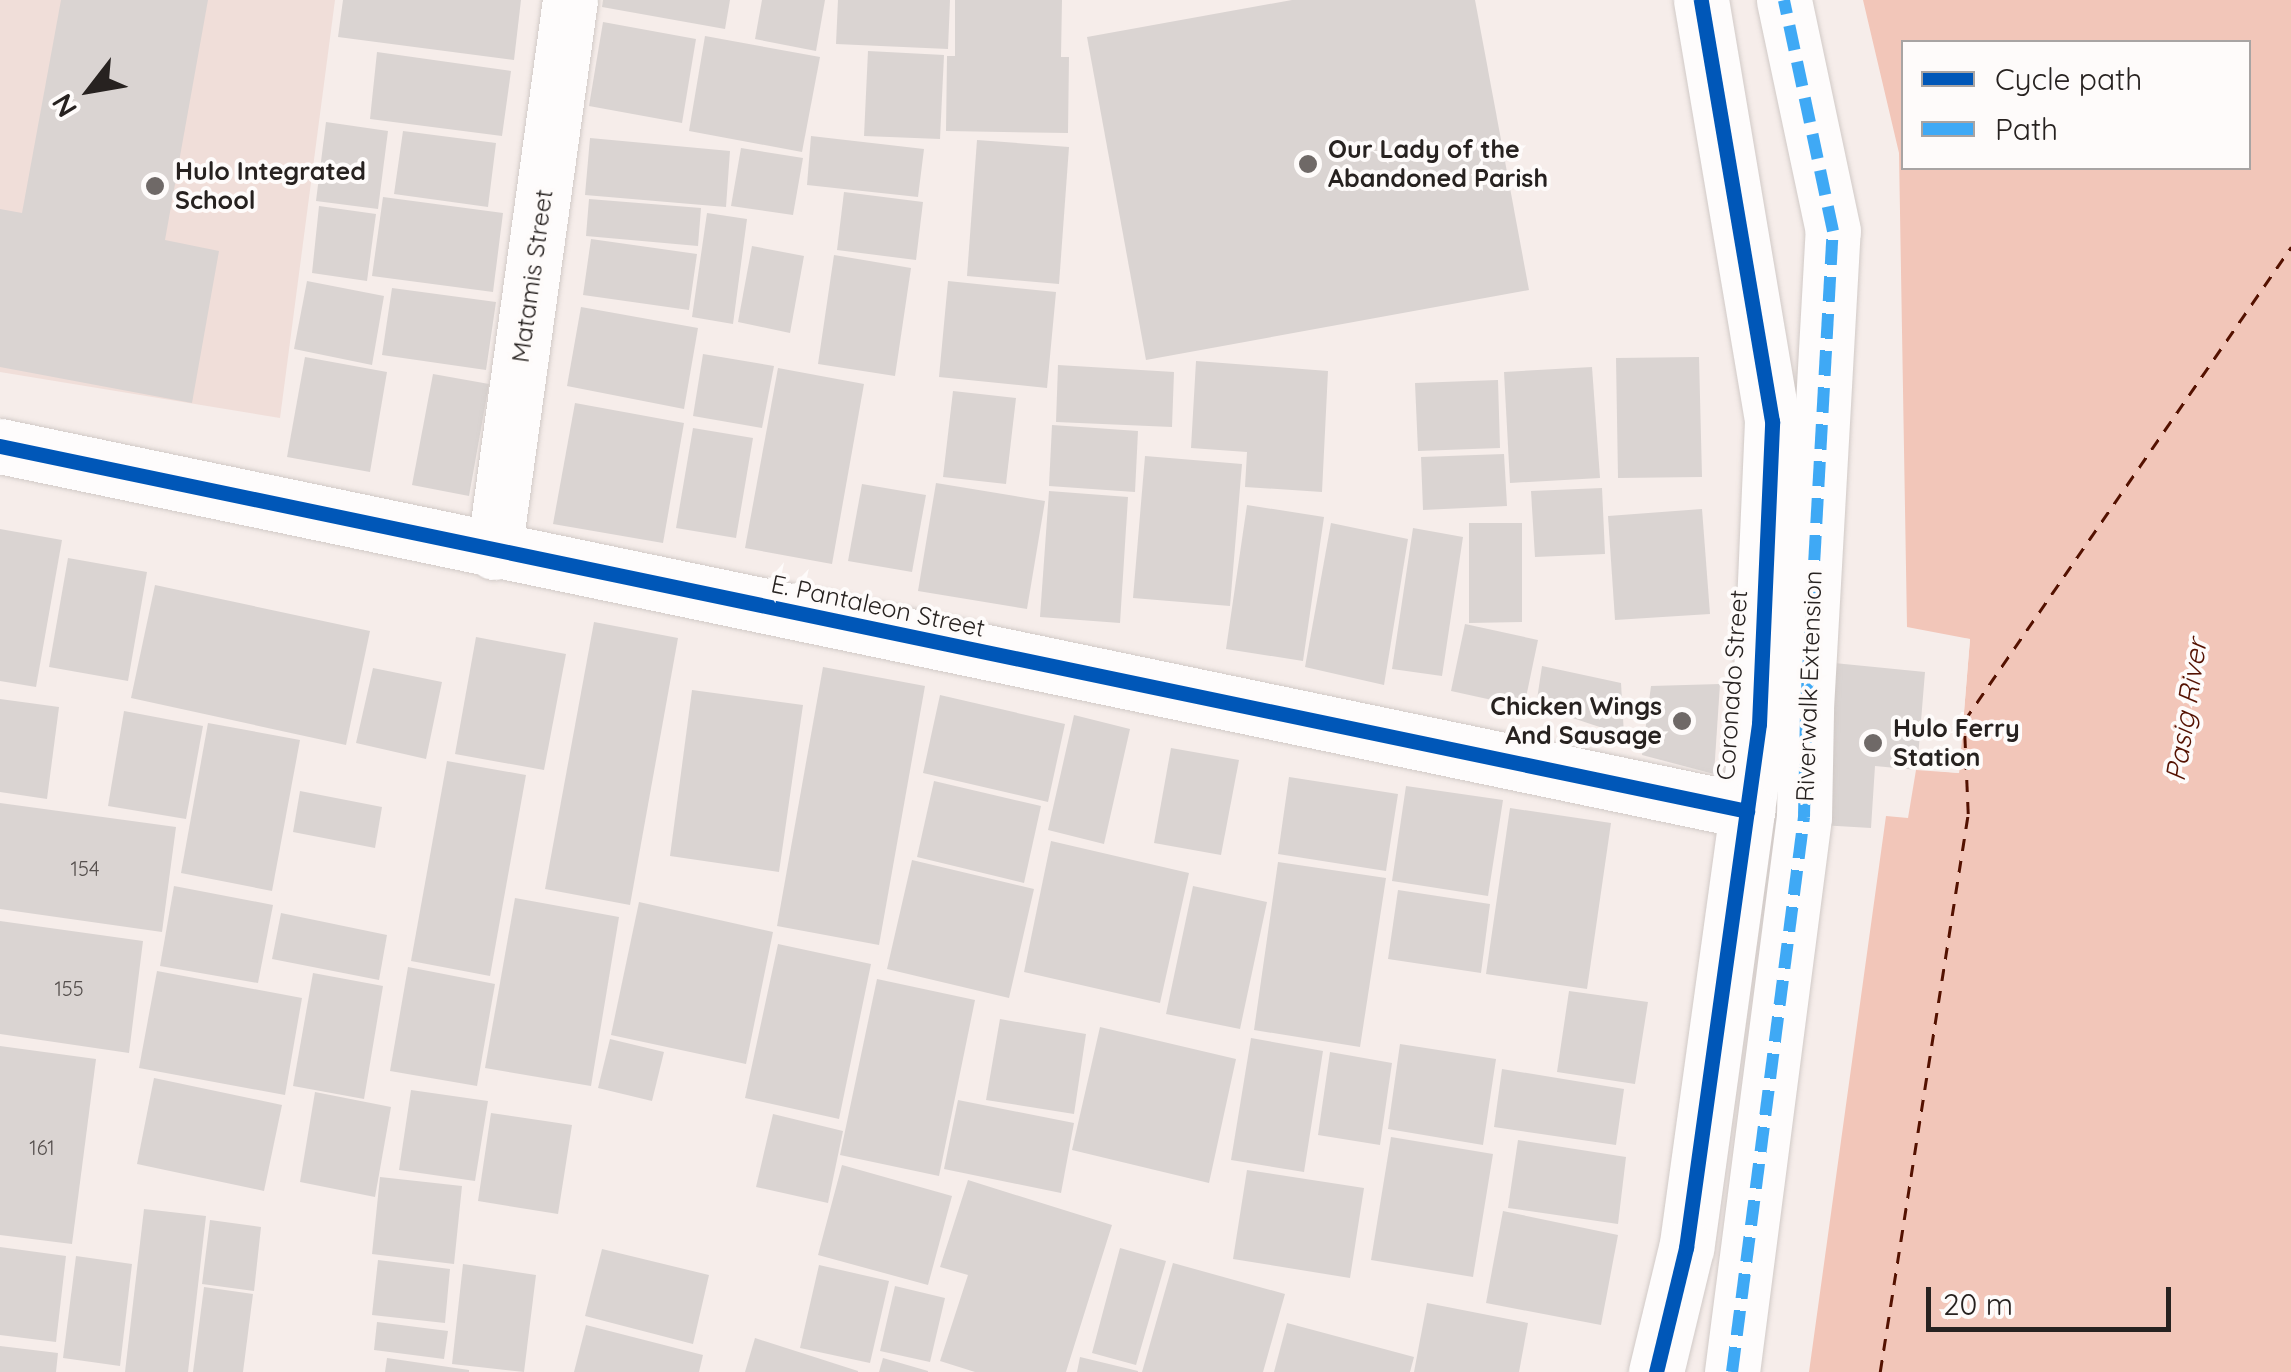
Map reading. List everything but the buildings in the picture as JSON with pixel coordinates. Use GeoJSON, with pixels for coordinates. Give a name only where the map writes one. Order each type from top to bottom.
{"type":"FeatureCollection","features":[{"type":"Feature","properties":{"kind":"street","name":"Matamis Street"},"geometry":{"type":"LineString","coordinates":[[494,552],[570,0]]}},
{"type":"Feature","properties":{"kind":"street","name":"Coronado Street"},"geometry":{"type":"LineString","coordinates":[[1656,1372],[1686,1248],[1759,724],[1772,420],[1701,0]]}},
{"type":"Feature","properties":{"kind":"street","name":"Riverwalk Extension"},"geometry":{"type":"LineString","coordinates":[[1732,1372],[1804,817],[1806,708],[1833,231],[1784,0]]}},
{"type":"Feature","properties":{"kind":"street","name":"E. Pantaleon Street"},"geometry":{"type":"LineString","coordinates":[[0,446],[1747,811]]}},
{"type":"Feature","properties":{"kind":"shaded area","name":"Hulo Integrated School"},"geometry":{"type":"Polygon","coordinates":[[[0,0],[335,0],[280,418],[0,372],[0,0]]]}},
{"type":"Feature","properties":{"kind":"water","name":"Pasig River"},"geometry":{"type":"Polygon","coordinates":[[[1863,0],[2291,0],[2291,1372],[1809,1372],[1886,816],[1908,818],[1916,770],[1959,773],[1970,639],[1907,627],[1899,153],[1863,0]]]}},
{"type":"Feature","properties":{"kind":"pier"},"geometry":{"type":"Polygon","coordinates":[[[1928,635],[1970,639],[1959,773],[1917,769],[1917,765],[1954,768],[1959,721],[1965,643],[1928,635]]]}},
{"type":"Feature","properties":{"kind":"ferry route"},"geometry":{"type":"LineString","coordinates":[[1880,1372],[1968,814],[1964,721],[2291,247]]}},
{"type":"Feature","properties":{"kind":"marked path"},"geometry":{"type":"LineString","coordinates":[[1732,1372],[1804,817],[1806,708],[1833,231],[1784,0]]}},
{"type":"Feature","properties":{"kind":"cycle path"},"geometry":{"type":"LineString","coordinates":[[1656,1372],[1686,1248],[1759,724],[1772,421],[1701,0]]}},
{"type":"Feature","properties":{"kind":"cycle path"},"geometry":{"type":"LineString","coordinates":[[0,446],[1747,811]]}},
{"type":"Feature","properties":{"kind":"place","name":"Our Lady of the Abandoned Parish"},"geometry":{"type":"Point","coordinates":[1308,164]}},
{"type":"Feature","properties":{"kind":"place","name":"Hulo Integrated School"},"geometry":{"type":"Point","coordinates":[155,186]}},
{"type":"Feature","properties":{"kind":"place","name":"Chicken Wings And Sausage"},"geometry":{"type":"Point","coordinates":[1682,721]}},
{"type":"Feature","properties":{"kind":"place","name":"Hulo Ferry Station"},"geometry":{"type":"Point","coordinates":[1873,743]}}]}
